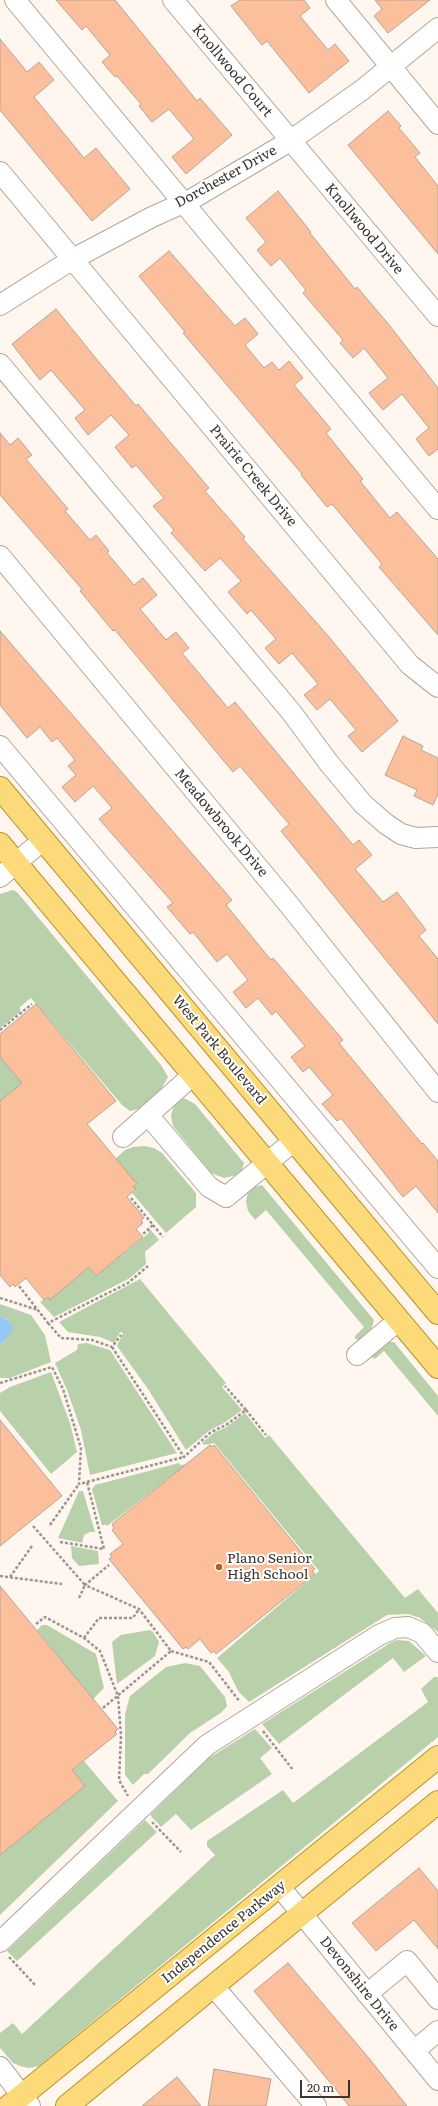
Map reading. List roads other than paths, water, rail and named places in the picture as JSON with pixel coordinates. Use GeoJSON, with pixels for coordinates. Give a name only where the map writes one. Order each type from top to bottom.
{"type":"FeatureCollection","features":[{"type":"Feature","properties":{"kind":"main road","name":"West Park Boulevard"},"geometry":{"type":"LineString","coordinates":[[0,788],[438,1313]]}},
{"type":"Feature","properties":{"kind":"main road"},"geometry":{"type":"LineString","coordinates":[[0,844],[438,1367]]}},
{"type":"Feature","properties":{"kind":"main road","name":"Independence Parkway"},"geometry":{"type":"LineString","coordinates":[[21,2102],[438,1757]]}},
{"type":"Feature","properties":{"kind":"main road"},"geometry":{"type":"LineString","coordinates":[[67,2106],[437,1806]]}},
{"type":"Feature","properties":{"kind":"street"},"geometry":{"type":"LineString","coordinates":[[15,0],[438,509]]}},
{"type":"Feature","properties":{"kind":"street","name":"Knollwood Court"},"geometry":{"type":"LineString","coordinates":[[173,0],[290,141]]}},
{"type":"Feature","properties":{"kind":"street"},"geometry":{"type":"LineString","coordinates":[[336,0],[438,124]]}},
{"type":"Feature","properties":{"kind":"street","name":"Dorchester Drive"},"geometry":{"type":"LineString","coordinates":[[0,305],[73,259],[183,203],[290,141],[327,116],[438,28]]}},
{"type":"Feature","properties":{"kind":"street","name":"Knollwood Drive"},"geometry":{"type":"LineString","coordinates":[[290,141],[438,316]]}},
{"type":"Feature","properties":{"kind":"street","name":"Prairie Creek Drive"},"geometry":{"type":"LineString","coordinates":[[0,172],[410,666],[438,687]]}},
{"type":"Feature","properties":{"kind":"street"},"geometry":{"type":"LineString","coordinates":[[0,364],[292,713],[328,762],[363,804],[386,824],[401,834],[416,838],[438,837]]}},
{"type":"Feature","properties":{"kind":"street","name":"Meadowbrook Drive"},"geometry":{"type":"LineString","coordinates":[[0,556],[286,901],[438,1092]]}},
{"type":"Feature","properties":{"kind":"street"},"geometry":{"type":"LineString","coordinates":[[0,746],[438,1268]]}},
{"type":"Feature","properties":{"kind":"street"},"geometry":{"type":"LineString","coordinates":[[0,877],[44,840]]}},
{"type":"Feature","properties":{"kind":"street"},"geometry":{"type":"LineString","coordinates":[[124,1137],[193,1074]]}},
{"type":"Feature","properties":{"kind":"street"},"geometry":{"type":"LineString","coordinates":[[148,1115],[209,1187],[226,1197],[295,1140]]}},
{"type":"Feature","properties":{"kind":"street"},"geometry":{"type":"LineString","coordinates":[[357,1355],[400,1320]]}},
{"type":"Feature","properties":{"kind":"street"},"geometry":{"type":"LineString","coordinates":[[3,1947],[140,1808],[207,1744],[379,1634],[395,1628],[408,1627],[422,1633],[438,1652]]}},
{"type":"Feature","properties":{"kind":"street","name":"Devonshire Drive"},"geometry":{"type":"LineString","coordinates":[[280,1887],[438,2080]]}},
{"type":"Feature","properties":{"kind":"street"},"geometry":{"type":"LineString","coordinates":[[367,1994],[407,1962],[438,1999]]}},
{"type":"Feature","properties":{"kind":"street"},"geometry":{"type":"LineString","coordinates":[[214,1987],[316,2106]]}},
{"type":"Feature","properties":{"kind":"street"},"geometry":{"type":"LineString","coordinates":[[414,2050],[438,2031]]}},
{"type":"Feature","properties":{"kind":"street"},"geometry":{"type":"LineString","coordinates":[[0,2067],[21,2102]]}},
{"type":"Feature","properties":{"kind":"water"},"geometry":{"type":"Polygon","coordinates":[[[0,1316],[10,1322],[13,1328],[7,1338],[0,1345],[0,1316]]]}},
{"type":"Feature","properties":{"kind":"place","name":"Plano Senior High School"},"geometry":{"type":"Point","coordinates":[219,1567]}}]}
